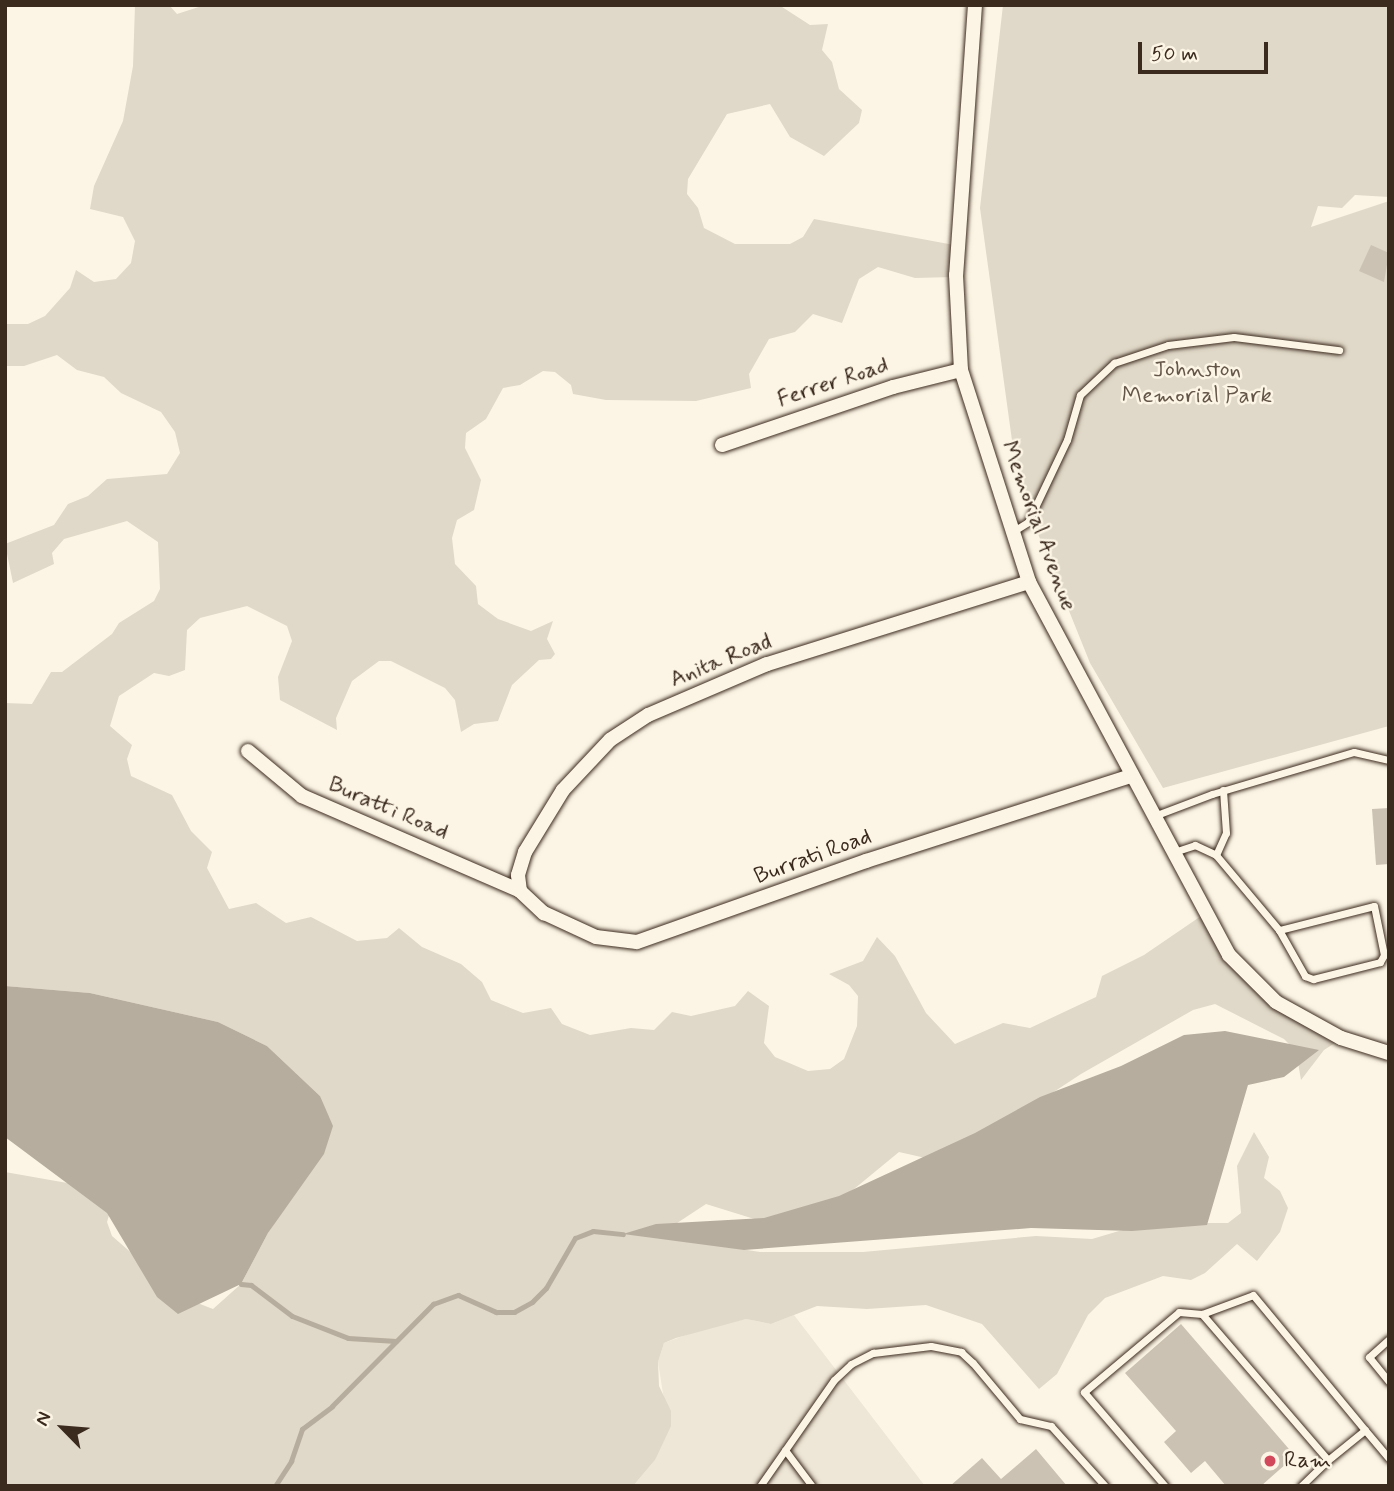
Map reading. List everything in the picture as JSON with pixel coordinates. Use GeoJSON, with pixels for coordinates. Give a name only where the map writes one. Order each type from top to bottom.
{"type":"FeatureCollection","features":[{"type":"Feature","properties":{"kind":"street","name":"Memorial Avenue"},"geometry":{"type":"LineString","coordinates":[[975,5],[956,275],[961,370],[1029,582],[1229,955],[1276,1002],[1341,1038],[1389,1054]]}},
{"type":"Feature","properties":{"kind":"street","name":"Ferrer Road"},"geometry":{"type":"LineString","coordinates":[[722,445],[893,387],[961,370]]}},
{"type":"Feature","properties":{"kind":"street","name":"Anita Road"},"geometry":{"type":"LineString","coordinates":[[520,891],[518,875],[525,852],[563,790],[610,740],[648,715],[767,664],[1029,582]]}},
{"type":"Feature","properties":{"kind":"street","name":"Buratti Road"},"geometry":{"type":"LineString","coordinates":[[248,751],[302,796],[520,891]]}},
{"type":"Feature","properties":{"kind":"street","name":"Burrati Road"},"geometry":{"type":"LineString","coordinates":[[520,891],[544,913],[596,937],[638,942],[866,861],[1131,776]]}},
{"type":"Feature","properties":{"kind":"lane"},"geometry":{"type":"LineString","coordinates":[[1012,532],[1028,522],[1067,440],[1080,395],[1114,363],[1167,345],[1234,337],[1339,350]]}},
{"type":"Feature","properties":{"kind":"lane"},"geometry":{"type":"LineString","coordinates":[[1153,816],[1223,790],[1354,752],[1389,760]]}},
{"type":"Feature","properties":{"kind":"lane"},"geometry":{"type":"LineString","coordinates":[[1216,855],[1226,833],[1223,790]]}},
{"type":"Feature","properties":{"kind":"lane"},"geometry":{"type":"LineString","coordinates":[[1173,852],[1195,845],[1216,855],[1279,930],[1305,976],[1313,979],[1380,962],[1384,955],[1374,906],[1279,930]]}},
{"type":"Feature","properties":{"kind":"lane"},"geometry":{"type":"LineString","coordinates":[[1165,1486],[1084,1392],[1179,1312],[1202,1314],[1253,1295],[1389,1459]]}},
{"type":"Feature","properties":{"kind":"lane"},"geometry":{"type":"LineString","coordinates":[[1202,1314],[1328,1460]]}},
{"type":"Feature","properties":{"kind":"lane"},"geometry":{"type":"LineString","coordinates":[[1389,1339],[1369,1357],[1389,1382]]}},
{"type":"Feature","properties":{"kind":"lane"},"geometry":{"type":"LineString","coordinates":[[760,1486],[851,1364],[873,1353],[931,1346],[961,1352],[974,1363],[1020,1419],[1051,1426],[1105,1486]]}},
{"type":"Feature","properties":{"kind":"lane"},"geometry":{"type":"LineString","coordinates":[[1301,1486],[1365,1430]]}},
{"type":"Feature","properties":{"kind":"lane"},"geometry":{"type":"LineString","coordinates":[[785,1450],[812,1486]]}},
{"type":"Feature","properties":{"kind":"shaded area"},"geometry":{"type":"Polygon","coordinates":[[[5,986],[90,993],[218,1022],[267,1046],[320,1096],[333,1126],[324,1154],[268,1233],[241,1284],[178,1314],[157,1297],[107,1213],[5,1137],[5,986]]]}},
{"type":"Feature","properties":{"kind":"shaded area"},"geometry":{"type":"Polygon","coordinates":[[[1225,1031],[1319,1050],[1284,1077],[1248,1085],[1207,1225],[1132,1231],[1031,1228],[744,1250],[623,1234],[656,1224],[764,1218],[839,1196],[975,1133],[1040,1097],[1121,1066],[1184,1035],[1225,1031]]]}},
{"type":"Feature","properties":{"kind":"shaded area"},"geometry":{"type":"Polygon","coordinates":[[[794,1315],[925,1486],[633,1486],[655,1460],[665,1406],[658,1362],[664,1343],[711,1326],[746,1319],[771,1324],[794,1315]]]}},
{"type":"Feature","properties":{"kind":"green space"},"geometry":{"type":"Polygon","coordinates":[[[135,5],[169,5],[177,14],[205,5],[779,5],[810,25],[828,24],[822,50],[832,62],[839,89],[862,110],[859,123],[824,156],[790,137],[770,104],[727,114],[688,179],[687,194],[698,208],[704,228],[735,244],[790,244],[803,237],[814,219],[954,245],[953,277],[915,278],[878,267],[859,279],[842,323],[813,314],[795,332],[769,339],[749,374],[751,388],[696,401],[606,400],[573,394],[571,385],[555,372],[543,371],[520,385],[503,388],[486,419],[466,433],[465,448],[481,480],[474,510],[457,520],[452,538],[455,564],[476,586],[478,604],[498,619],[531,631],[553,621],[547,639],[555,654],[551,659],[539,660],[512,685],[498,721],[474,724],[461,732],[455,700],[445,688],[391,661],[379,661],[352,681],[336,718],[337,730],[280,700],[278,677],[292,641],[287,626],[247,606],[200,618],[187,630],[185,670],[169,676],[154,673],[119,696],[110,726],[132,745],[127,759],[131,776],[172,795],[191,831],[212,852],[207,868],[229,909],[256,903],[286,923],[311,917],[357,941],[387,938],[399,928],[422,947],[461,964],[482,982],[491,1000],[523,1013],[551,1008],[562,1024],[590,1035],[631,1028],[654,1030],[672,1012],[691,1016],[735,1006],[748,991],[769,1006],[764,1043],[775,1057],[808,1071],[830,1069],[844,1059],[857,1026],[858,996],[849,985],[829,974],[863,961],[877,937],[895,956],[926,1013],[955,1044],[1003,1023],[1030,1028],[1096,997],[1102,976],[1144,955],[1204,914],[1271,996],[1344,1037],[1324,1050],[1301,1080],[1296,1051],[1284,1039],[1215,1004],[1193,1010],[1081,1074],[973,1145],[930,1159],[899,1152],[854,1189],[808,1216],[767,1223],[706,1204],[668,1229],[715,1245],[760,1252],[863,1252],[1036,1236],[1092,1239],[1146,1223],[1228,1223],[1241,1213],[1237,1166],[1254,1132],[1269,1157],[1264,1178],[1280,1191],[1288,1208],[1280,1232],[1257,1261],[1237,1244],[1205,1273],[1191,1280],[1163,1276],[1105,1298],[1088,1315],[1057,1374],[1039,1389],[982,1324],[926,1305],[867,1309],[817,1306],[771,1324],[746,1319],[676,1338],[664,1343],[658,1362],[659,1386],[671,1411],[671,1426],[655,1460],[633,1486],[5,1486],[5,1172],[73,1184],[114,1199],[107,1222],[112,1236],[182,1297],[213,1309],[241,1284],[268,1233],[326,1144],[320,1096],[267,1046],[218,1022],[90,993],[5,986],[5,703],[32,704],[51,672],[62,672],[112,634],[119,623],[154,601],[160,589],[158,542],[127,521],[64,539],[52,553],[54,564],[13,583],[5,544],[54,525],[68,504],[88,496],[107,479],[167,474],[180,453],[175,432],[161,412],[121,393],[104,377],[77,370],[57,355],[24,366],[5,366],[5,324],[28,324],[45,316],[70,288],[76,270],[94,282],[116,279],[131,263],[135,241],[123,217],[90,209],[94,186],[123,121],[133,66],[135,5]]]}},
{"type":"Feature","properties":{"kind":"green space","name":"Johnston Memorial Park"},"geometry":{"type":"Polygon","coordinates":[[[1003,5],[1389,5],[1389,197],[1355,195],[1342,208],[1318,206],[1311,227],[1389,201],[1389,726],[1163,788],[1090,663],[1018,484],[980,208],[1003,5]]]}},
{"type":"Feature","properties":{"kind":"building"},"geometry":{"type":"Polygon","coordinates":[[[1371,245],[1389,253],[1384,282],[1359,271],[1371,245]]]}},
{"type":"Feature","properties":{"kind":"building"},"geometry":{"type":"Polygon","coordinates":[[[1389,808],[1389,864],[1376,865],[1372,809],[1389,808]]]}},
{"type":"Feature","properties":{"kind":"building"},"geometry":{"type":"Polygon","coordinates":[[[1181,1324],[1295,1456],[1261,1486],[1226,1486],[1205,1461],[1191,1473],[1164,1442],[1176,1431],[1125,1373],[1181,1324]]]}},
{"type":"Feature","properties":{"kind":"building"},"geometry":{"type":"Polygon","coordinates":[[[1036,1449],[1067,1486],[950,1486],[982,1458],[1001,1479],[1036,1449]]]}},
{"type":"Feature","properties":{"kind":"waterway"},"geometry":{"type":"LineString","coordinates":[[275,1486],[291,1461],[302,1429],[332,1406],[433,1304],[458,1295],[496,1312],[514,1312],[532,1302],[546,1288],[575,1238],[593,1231],[623,1234]]}},
{"type":"Feature","properties":{"kind":"waterway"},"geometry":{"type":"LineString","coordinates":[[241,1284],[251,1285],[292,1316],[348,1338],[396,1341]]}},
{"type":"Feature","properties":{"kind":"place","name":"Ram"},"geometry":{"type":"Point","coordinates":[1270,1461]}}]}
